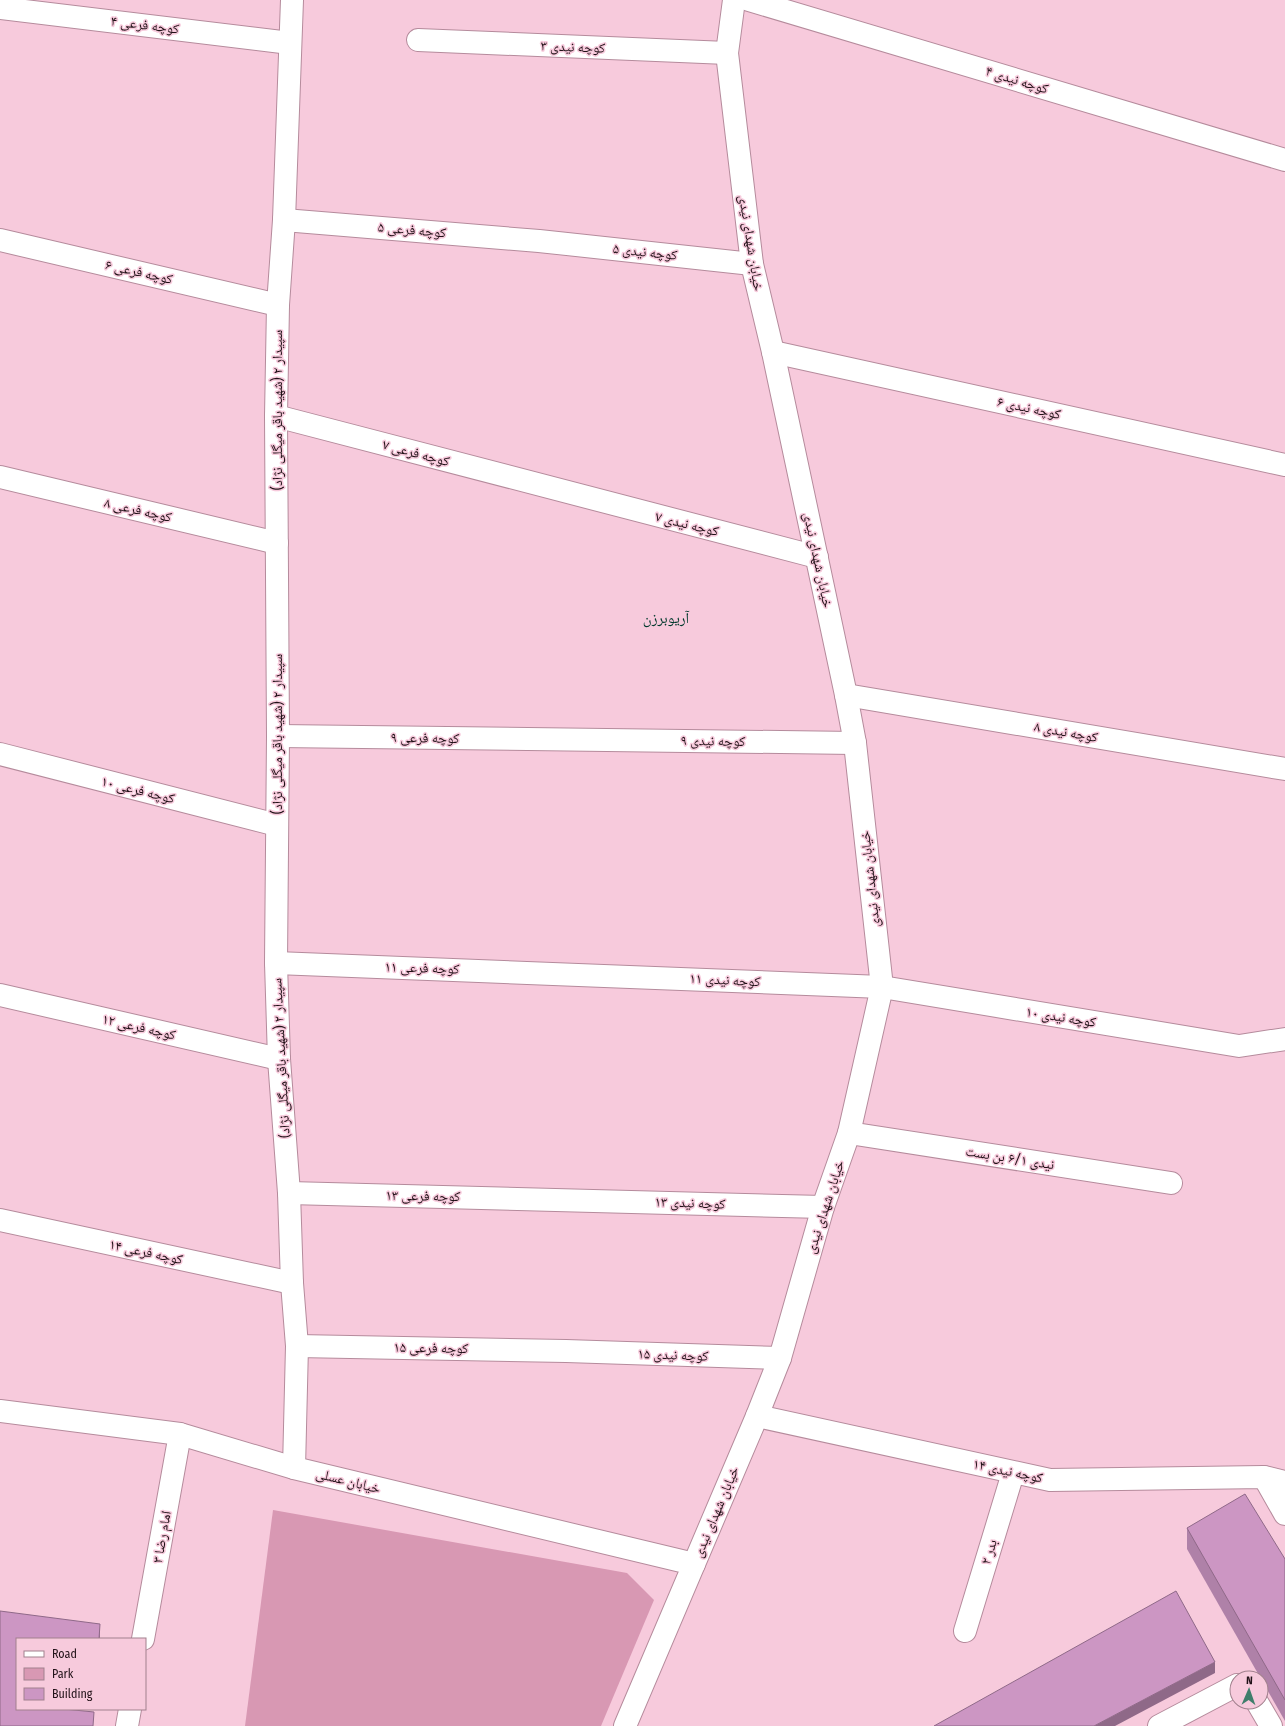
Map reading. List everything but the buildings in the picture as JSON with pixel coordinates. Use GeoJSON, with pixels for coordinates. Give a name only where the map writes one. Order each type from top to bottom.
{"type":"FeatureCollection","features":[{"type":"Feature","properties":{"kind":"street","name":"سپیدار ۲ (شهید باقر میگلی نژاد)"},"geometry":{"type":"LineString","coordinates":[[292,0],[284,220],[278,305],[276,416],[278,736],[276,963],[279,1059],[289,1193],[292,1283],[297,1346],[294,1468]]}},
{"type":"Feature","properties":{"kind":"street","name":"خیابان شهدای نیدی"},"geometry":{"type":"LineString","coordinates":[[625,1726],[757,1416],[780,1358],[823,1207],[849,1133],[882,987],[855,743],[846,694],[773,352],[752,264],[727,53],[734,0]]}},
{"type":"Feature","properties":{"kind":"street","name":"کوچه نیدی ۴"},"geometry":{"type":"LineString","coordinates":[[749,0],[1285,160]]}},
{"type":"Feature","properties":{"kind":"street","name":"کوچه فرعی ۴"},"geometry":{"type":"LineString","coordinates":[[0,8],[290,43]]}},
{"type":"Feature","properties":{"kind":"street","name":"کوچه نیدی ۳"},"geometry":{"type":"LineString","coordinates":[[418,40],[727,53]]}},
{"type":"Feature","properties":{"kind":"street","name":"کوچه فرعی ۵"},"geometry":{"type":"LineString","coordinates":[[284,220],[539,241]]}},
{"type":"Feature","properties":{"kind":"street","name":"کوچه فرعی ۶"},"geometry":{"type":"LineString","coordinates":[[0,240],[278,305]]}},
{"type":"Feature","properties":{"kind":"street","name":"کوچه نیدی ۵"},"geometry":{"type":"LineString","coordinates":[[539,241],[752,264]]}},
{"type":"Feature","properties":{"kind":"street","name":"کوچه نیدی ۶"},"geometry":{"type":"LineString","coordinates":[[773,352],[1285,465]]}},
{"type":"Feature","properties":{"kind":"street","name":"کوچه فرعی ۷"},"geometry":{"type":"LineString","coordinates":[[276,416],[556,491]]}},
{"type":"Feature","properties":{"kind":"street","name":"کوچه فرعی ۸"},"geometry":{"type":"LineString","coordinates":[[0,477],[277,543]]}},
{"type":"Feature","properties":{"kind":"street","name":"کوچه نیدی ۷"},"geometry":{"type":"LineString","coordinates":[[556,491],[817,557]]}},
{"type":"Feature","properties":{"kind":"street","name":"کوچه نیدی ۸"},"geometry":{"type":"LineString","coordinates":[[846,694],[1285,769]]}},
{"type":"Feature","properties":{"kind":"street","name":"کوچه فرعی ۹"},"geometry":{"type":"LineString","coordinates":[[278,736],[572,739]]}},
{"type":"Feature","properties":{"kind":"street","name":"کوچه نیدی ۹"},"geometry":{"type":"LineString","coordinates":[[572,739],[855,743]]}},
{"type":"Feature","properties":{"kind":"street","name":"کوچه فرعی ۱۰"},"geometry":{"type":"LineString","coordinates":[[0,754],[277,825]]}},
{"type":"Feature","properties":{"kind":"street","name":"کوچه فرعی ۱۱"},"geometry":{"type":"LineString","coordinates":[[276,963],[568,974]]}},
{"type":"Feature","properties":{"kind":"street","name":"کوچه نیدی ۱۱"},"geometry":{"type":"LineString","coordinates":[[568,974],[882,987]]}},
{"type":"Feature","properties":{"kind":"street","name":"کوچه نیدی ۱۰"},"geometry":{"type":"LineString","coordinates":[[882,987],[1240,1046],[1285,1039]]}},
{"type":"Feature","properties":{"kind":"street","name":"کوچه فرعی ۱۲"},"geometry":{"type":"LineString","coordinates":[[0,995],[279,1059]]}},
{"type":"Feature","properties":{"kind":"street","name":"نیدی ۶/۱ بن بست"},"geometry":{"type":"LineString","coordinates":[[849,1133],[1171,1183]]}},
{"type":"Feature","properties":{"kind":"street","name":"کوچه فرعی ۱۳"},"geometry":{"type":"LineString","coordinates":[[289,1193],[558,1199]]}},
{"type":"Feature","properties":{"kind":"street","name":"کوچه نیدی ۱۳"},"geometry":{"type":"LineString","coordinates":[[558,1199],[823,1207]]}},
{"type":"Feature","properties":{"kind":"street","name":"کوچه فرعی ۱۴"},"geometry":{"type":"LineString","coordinates":[[0,1220],[292,1283]]}},
{"type":"Feature","properties":{"kind":"street","name":"کوچه فرعی ۱۵"},"geometry":{"type":"LineString","coordinates":[[297,1346],[566,1351]]}},
{"type":"Feature","properties":{"kind":"street","name":"کوچه نیدی ۱۵"},"geometry":{"type":"LineString","coordinates":[[566,1351],[780,1358]]}},
{"type":"Feature","properties":{"kind":"street","name":"خیابان عسلی"},"geometry":{"type":"LineString","coordinates":[[0,1411],[180,1434],[294,1468],[694,1564]]}},
{"type":"Feature","properties":{"kind":"street","name":"کوچه نیدی ۱۴"},"geometry":{"type":"LineString","coordinates":[[757,1416],[1050,1480],[1264,1477],[1285,1482]]}},
{"type":"Feature","properties":{"kind":"street","name":"امام رضا ۳"},"geometry":{"type":"LineString","coordinates":[[143,1638],[180,1434]]}},
{"type":"Feature","properties":{"kind":"street","name":"بدر ۲"},"geometry":{"type":"LineString","coordinates":[[965,1631],[1013,1473]]}},
{"type":"Feature","properties":{"kind":"street"},"geometry":{"type":"LineString","coordinates":[[1264,1477],[1285,1514]]}},
{"type":"Feature","properties":{"kind":"street"},"geometry":{"type":"LineString","coordinates":[[1160,1726],[1229,1689]]}},
{"type":"Feature","properties":{"kind":"street"},"geometry":{"type":"LineString","coordinates":[[127,1726],[130,1710]]}},
{"type":"Feature","properties":{"kind":"street"},"geometry":{"type":"LineString","coordinates":[[1262,1710],[1271,1726]]}},
{"type":"Feature","properties":{"kind":"green space"},"geometry":{"type":"Polygon","coordinates":[[[273,1510],[627,1573],[654,1600],[601,1726],[245,1726],[273,1510]]]}},
{"type":"Feature","properties":{"kind":"district","name":"آریو‌برزن"},"geometry":{"type":"Point","coordinates":[666,618]}}]}
